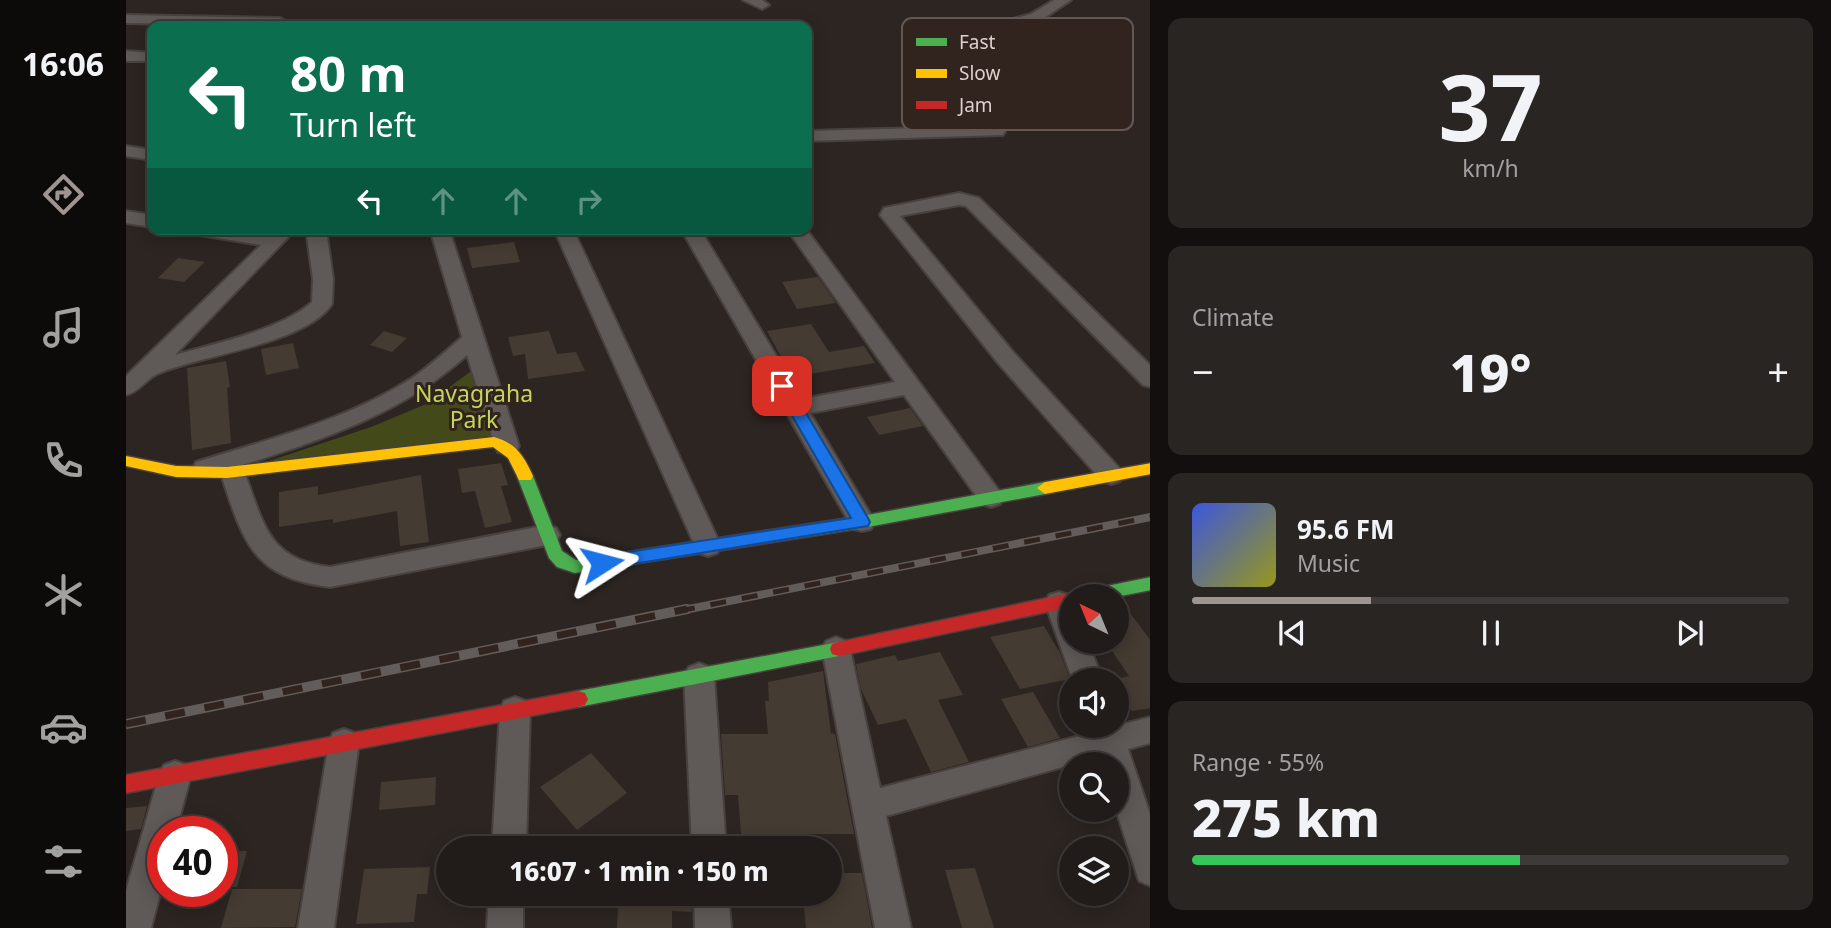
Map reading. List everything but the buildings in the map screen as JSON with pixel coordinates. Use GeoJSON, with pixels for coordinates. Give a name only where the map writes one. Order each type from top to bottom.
{"type":"FeatureCollection","features":[{"type":"Feature","properties":{"kind":"street"},"geometry":{"type":"LineString","coordinates":[[165,0],[170,21]]}},
{"type":"Feature","properties":{"kind":"street"},"geometry":{"type":"LineString","coordinates":[[1033,18],[1065,0]]}},
{"type":"Feature","properties":{"kind":"street"},"geometry":{"type":"LineString","coordinates":[[192,21],[247,16],[275,21]]}},
{"type":"Feature","properties":{"kind":"street"},"geometry":{"type":"LineString","coordinates":[[126,19],[148,21]]}},
{"type":"Feature","properties":{"kind":"street"},"geometry":{"type":"LineString","coordinates":[[812,136],[997,131]]}},
{"type":"Feature","properties":{"kind":"street"},"geometry":{"type":"LineString","coordinates":[[126,151],[147,154]]}},
{"type":"Feature","properties":{"kind":"street"},"geometry":{"type":"LineString","coordinates":[[1111,475],[1006,358],[890,219],[891,212],[960,199],[972,202],[1150,380]]}},
{"type":"Feature","properties":{"kind":"street"},"geometry":{"type":"LineString","coordinates":[[126,233],[140,219]]}},
{"type":"Feature","properties":{"kind":"street"},"geometry":{"type":"LineString","coordinates":[[126,388],[148,370],[281,235]]}},
{"type":"Feature","properties":{"kind":"street"},"geometry":{"type":"LineString","coordinates":[[148,370],[288,326],[317,310],[324,297],[317,235]]}},
{"type":"Feature","properties":{"kind":"street"},"geometry":{"type":"LineString","coordinates":[[441,235],[507,446]]}},
{"type":"Feature","properties":{"kind":"street"},"geometry":{"type":"LineString","coordinates":[[566,235],[708,546]]}},
{"type":"Feature","properties":{"kind":"street"},"geometry":{"type":"LineString","coordinates":[[694,235],[862,522]]}},
{"type":"Feature","properties":{"kind":"street"},"geometry":{"type":"LineString","coordinates":[[800,235],[991,498]]}},
{"type":"Feature","properties":{"kind":"street"},"geometry":{"type":"LineString","coordinates":[[188,474],[298,438],[377,406],[419,383],[474,338]]}},
{"type":"Feature","properties":{"kind":"street"},"geometry":{"type":"LineString","coordinates":[[796,408],[912,386]]}},
{"type":"Feature","properties":{"kind":"street"},"geometry":{"type":"LineString","coordinates":[[128,463],[188,474],[233,474],[483,442],[507,446],[516,453],[555,554],[563,562],[575,567],[862,522],[1150,468]]}},
{"type":"Feature","properties":{"kind":"street"},"geometry":{"type":"LineString","coordinates":[[233,474],[259,544],[283,565],[309,577],[330,577],[547,535]]}},
{"type":"Feature","properties":{"kind":"street"},"geometry":{"type":"LineString","coordinates":[[1129,588],[1150,583]]}},
{"type":"Feature","properties":{"kind":"street"},"geometry":{"type":"LineString","coordinates":[[126,784],[836,649],[1059,602]]}},
{"type":"Feature","properties":{"kind":"street"},"geometry":{"type":"LineString","coordinates":[[836,649],[893,928]]}},
{"type":"Feature","properties":{"kind":"street"},"geometry":{"type":"LineString","coordinates":[[699,675],[708,836]]}},
{"type":"Feature","properties":{"kind":"street"},"geometry":{"type":"LineString","coordinates":[[510,836],[515,710]]}},
{"type":"Feature","properties":{"kind":"street"},"geometry":{"type":"LineString","coordinates":[[1129,732],[1150,730]]}},
{"type":"Feature","properties":{"kind":"street"},"geometry":{"type":"LineString","coordinates":[[868,806],[1094,738]]}},
{"type":"Feature","properties":{"kind":"street"},"geometry":{"type":"LineString","coordinates":[[1108,738],[1150,870]]}},
{"type":"Feature","properties":{"kind":"street"},"geometry":{"type":"LineString","coordinates":[[316,928],[344,742]]}},
{"type":"Feature","properties":{"kind":"street"},"geometry":{"type":"LineString","coordinates":[[133,928],[175,775]]}},
{"type":"Feature","properties":{"kind":"street"},"geometry":{"type":"LineString","coordinates":[[505,928],[506,906]]}},
{"type":"Feature","properties":{"kind":"street"},"geometry":{"type":"LineString","coordinates":[[712,906],[713,928]]}},
{"type":"Feature","properties":{"kind":"green space","name":"Navagraha Park"},"geometry":{"type":"Polygon","coordinates":[[[488,359],[516,432],[267,472],[269,461],[371,427],[426,404],[488,359]]]}},
{"type":"Feature","properties":{"kind":"railway"},"geometry":{"type":"LineString","coordinates":[[679,611],[1150,517]]}},
{"type":"Feature","properties":{"kind":"railway"},"geometry":{"type":"LineString","coordinates":[[126,724],[687,609]]}},
{"type":"Feature","properties":{"kind":"traffic: fast"},"geometry":{"type":"LineString","coordinates":[[525,476],[555,554],[563,562],[575,567],[862,522],[1045,488]]}},
{"type":"Feature","properties":{"kind":"traffic: fast"},"geometry":{"type":"LineString","coordinates":[[1129,588],[1150,583]]}},
{"type":"Feature","properties":{"kind":"traffic: fast"},"geometry":{"type":"LineString","coordinates":[[578,699],[839,649]]}},
{"type":"Feature","properties":{"kind":"traffic: slow"},"geometry":{"type":"LineString","coordinates":[[126,461],[176,471],[227,473],[494,442],[514,454],[525,476]]}},
{"type":"Feature","properties":{"kind":"traffic: slow"},"geometry":{"type":"LineString","coordinates":[[1045,488],[1150,468]]}},
{"type":"Feature","properties":{"kind":"traffic: jam"},"geometry":{"type":"LineString","coordinates":[[839,649],[1059,603]]}},
{"type":"Feature","properties":{"kind":"traffic: jam"},"geometry":{"type":"LineString","coordinates":[[126,784],[578,699]]}},
{"type":"Feature","properties":{"kind":"route"},"geometry":{"type":"LineString","coordinates":[[602,563],[862,522],[782,386]]}}]}
